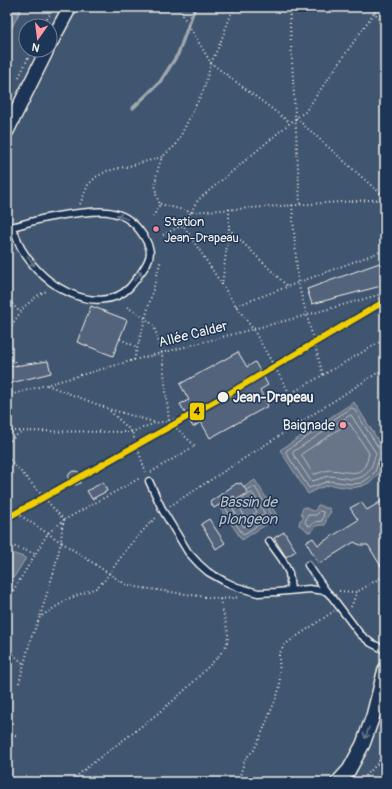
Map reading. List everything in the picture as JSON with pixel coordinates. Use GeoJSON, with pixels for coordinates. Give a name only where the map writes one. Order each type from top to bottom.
{"type":"FeatureCollection","features":[{"type":"Feature","properties":{"kind":"street"},"geometry":{"type":"LineString","coordinates":[[58,29],[70,7]]}},
{"type":"Feature","properties":{"kind":"street"},"geometry":{"type":"LineString","coordinates":[[7,131],[43,58]]}},
{"type":"Feature","properties":{"kind":"street"},"geometry":{"type":"LineString","coordinates":[[338,782],[349,770],[363,744],[373,716],[385,669]]}},
{"type":"Feature","properties":{"kind":"lane"},"geometry":{"type":"LineString","coordinates":[[93,211],[112,212],[130,220],[141,231],[148,245],[150,253],[149,260],[129,288],[116,297],[105,300],[82,298],[72,295],[46,278],[31,262],[9,226],[54,216],[93,211]]}},
{"type":"Feature","properties":{"kind":"lane"},"geometry":{"type":"LineString","coordinates":[[149,482],[188,552],[208,572],[237,587],[258,593],[309,589],[326,591]]}},
{"type":"Feature","properties":{"kind":"lane"},"geometry":{"type":"LineString","coordinates":[[269,541],[282,559],[289,573],[291,590]]}},
{"type":"Feature","properties":{"kind":"lane"},"geometry":{"type":"LineString","coordinates":[[308,565],[326,591],[360,634],[371,643],[385,650]]}},
{"type":"Feature","properties":{"kind":"path"},"geometry":{"type":"LineString","coordinates":[[48,18],[54,7]]}},
{"type":"Feature","properties":{"kind":"path"},"geometry":{"type":"LineString","coordinates":[[181,7],[183,16],[211,63],[288,121]]}},
{"type":"Feature","properties":{"kind":"path"},"geometry":{"type":"LineString","coordinates":[[77,213],[88,185],[96,177],[107,171],[162,157],[176,145],[204,90],[211,63],[235,7]]}},
{"type":"Feature","properties":{"kind":"path"},"geometry":{"type":"LineString","coordinates":[[289,7],[300,204]]}},
{"type":"Feature","properties":{"kind":"path"},"geometry":{"type":"LineString","coordinates":[[373,7],[385,34]]}},
{"type":"Feature","properties":{"kind":"path"},"geometry":{"type":"LineString","coordinates":[[163,235],[183,225],[198,200],[305,112],[378,7]]}},
{"type":"Feature","properties":{"kind":"path"},"geometry":{"type":"LineString","coordinates":[[296,118],[385,197]]}},
{"type":"Feature","properties":{"kind":"path"},"geometry":{"type":"LineString","coordinates":[[153,217],[160,204],[156,192],[156,182],[162,157]]}},
{"type":"Feature","properties":{"kind":"path"},"geometry":{"type":"LineString","coordinates":[[160,204],[191,212],[385,197]]}},
{"type":"Feature","properties":{"kind":"path"},"geometry":{"type":"LineString","coordinates":[[292,205],[298,283],[323,375]]}},
{"type":"Feature","properties":{"kind":"path"},"geometry":{"type":"LineString","coordinates":[[222,285],[229,229],[229,209]]}},
{"type":"Feature","properties":{"kind":"path"},"geometry":{"type":"LineString","coordinates":[[183,225],[236,306],[253,329],[290,394],[385,339]]}},
{"type":"Feature","properties":{"kind":"path"},"geometry":{"type":"LineString","coordinates":[[229,229],[288,287]]}},
{"type":"Feature","properties":{"kind":"path"},"geometry":{"type":"LineString","coordinates":[[236,306],[385,250]]}},
{"type":"Feature","properties":{"kind":"path"},"geometry":{"type":"LineString","coordinates":[[134,360],[161,260]]}},
{"type":"Feature","properties":{"kind":"path"},"geometry":{"type":"LineString","coordinates":[[7,332],[24,307],[37,296],[46,291]]}},
{"type":"Feature","properties":{"kind":"path","name":"Allée Calder"},"geometry":{"type":"LineString","coordinates":[[7,396],[134,360],[385,293]]}},
{"type":"Feature","properties":{"kind":"path"},"geometry":{"type":"LineString","coordinates":[[9,301],[20,312]]}},
{"type":"Feature","properties":{"kind":"path"},"geometry":{"type":"LineString","coordinates":[[7,601],[48,533],[64,520],[195,446],[169,421],[162,353],[154,326],[128,307]]}},
{"type":"Feature","properties":{"kind":"path"},"geometry":{"type":"LineString","coordinates":[[120,339],[137,347]]}},
{"type":"Feature","properties":{"kind":"path"},"geometry":{"type":"LineString","coordinates":[[7,358],[15,362],[17,366]]}},
{"type":"Feature","properties":{"kind":"path"},"geometry":{"type":"LineString","coordinates":[[263,376],[275,368]]}},
{"type":"Feature","properties":{"kind":"path"},"geometry":{"type":"LineString","coordinates":[[40,617],[68,599],[96,588],[104,581],[129,546],[150,523],[179,500],[385,368]]}},
{"type":"Feature","properties":{"kind":"path"},"geometry":{"type":"LineString","coordinates":[[47,385],[109,409],[155,423]]}},
{"type":"Feature","properties":{"kind":"path"},"geometry":{"type":"LineString","coordinates":[[109,409],[132,432],[146,475]]}},
{"type":"Feature","properties":{"kind":"path"},"geometry":{"type":"LineString","coordinates":[[7,431],[132,432],[155,423],[187,416]]}},
{"type":"Feature","properties":{"kind":"path"},"geometry":{"type":"LineString","coordinates":[[7,443],[22,430]]}},
{"type":"Feature","properties":{"kind":"path"},"geometry":{"type":"LineString","coordinates":[[7,457],[64,520]]}},
{"type":"Feature","properties":{"kind":"path"},"geometry":{"type":"LineString","coordinates":[[7,507],[125,584],[136,587],[220,599],[245,595],[250,591]]}},
{"type":"Feature","properties":{"kind":"path"},"geometry":{"type":"LineString","coordinates":[[19,683],[31,638],[40,617],[54,571],[61,542],[64,520]]}},
{"type":"Feature","properties":{"kind":"path"},"geometry":{"type":"LineString","coordinates":[[7,544],[36,554]]}},
{"type":"Feature","properties":{"kind":"path"},"geometry":{"type":"LineString","coordinates":[[326,591],[357,592],[385,575]]}},
{"type":"Feature","properties":{"kind":"path"},"geometry":{"type":"LineString","coordinates":[[348,618],[357,592]]}},
{"type":"Feature","properties":{"kind":"path"},"geometry":{"type":"LineString","coordinates":[[74,782],[79,774],[165,709],[181,695],[226,646],[228,633],[220,599]]}},
{"type":"Feature","properties":{"kind":"path"},"geometry":{"type":"LineString","coordinates":[[238,782],[245,759],[254,750],[277,696],[280,686],[279,656],[284,645],[340,607]]}},
{"type":"Feature","properties":{"kind":"path"},"geometry":{"type":"LineString","coordinates":[[7,649],[24,665]]}},
{"type":"Feature","properties":{"kind":"path"},"geometry":{"type":"LineString","coordinates":[[7,735],[17,735]]}},
{"type":"Feature","properties":{"kind":"path"},"geometry":{"type":"LineString","coordinates":[[360,782],[377,764],[385,752]]}},
{"type":"Feature","properties":{"kind":"shaded area"},"geometry":{"type":"Polygon","coordinates":[[[22,7],[385,7],[385,782],[7,782],[7,37],[22,7]]]}},
{"type":"Feature","properties":{"kind":"water"},"geometry":{"type":"Polygon","coordinates":[[[7,7],[22,7],[7,37],[7,7]]]}},
{"type":"Feature","properties":{"kind":"water","name":"Baignade"},"geometry":{"type":"Polygon","coordinates":[[[354,402],[383,448],[384,457],[379,474],[371,482],[362,486],[352,488],[329,485],[308,494],[280,450],[354,402]]]}},
{"type":"Feature","properties":{"kind":"water","name":"Bassin de plongeon"},"geometry":{"type":"Polygon","coordinates":[[[255,480],[278,517],[242,540],[218,504],[255,480]]]}},
{"type":"Feature","properties":{"kind":"water"},"geometry":{"type":"Polygon","coordinates":[[[318,505],[329,508],[331,512],[327,517],[325,525],[316,526],[313,531],[308,532],[299,525],[300,520],[303,519],[301,513],[305,507],[315,511],[318,505]]]}},
{"type":"Feature","properties":{"kind":"water"},"geometry":{"type":"Polygon","coordinates":[[[7,551],[26,558],[7,588],[7,551]]]}},
{"type":"Feature","properties":{"kind":"building"},"geometry":{"type":"Polygon","coordinates":[[[385,261],[385,285],[312,304],[307,289],[385,261]]]}},
{"type":"Feature","properties":{"kind":"building"},"geometry":{"type":"Polygon","coordinates":[[[91,306],[127,320],[113,356],[77,342],[91,306]]]}},
{"type":"Feature","properties":{"kind":"building"},"geometry":{"type":"Polygon","coordinates":[[[238,352],[247,367],[255,362],[268,385],[260,390],[268,406],[210,438],[201,422],[193,427],[180,404],[189,400],[180,384],[238,352]]]}},
{"type":"Feature","properties":{"kind":"building"},"geometry":{"type":"Polygon","coordinates":[[[48,361],[51,373],[7,384],[7,367],[48,361]]]}},
{"type":"Feature","properties":{"kind":"building"},"geometry":{"type":"Polygon","coordinates":[[[72,471],[78,471],[82,475],[82,481],[78,485],[72,485],[68,481],[68,475],[72,471]]]}},
{"type":"Feature","properties":{"kind":"building"},"geometry":{"type":"Polygon","coordinates":[[[103,482],[107,491],[92,499],[87,491],[103,482]]]}},
{"type":"Feature","properties":{"kind":"building"},"geometry":{"type":"Polygon","coordinates":[[[237,483],[241,483],[248,493],[236,500],[234,496],[214,508],[210,502],[237,483]]]}},
{"type":"Feature","properties":{"kind":"building"},"geometry":{"type":"Polygon","coordinates":[[[385,499],[385,573],[368,545],[360,545],[354,542],[319,564],[306,542],[313,538],[318,545],[358,520],[350,508],[361,502],[367,510],[385,499]]]}},
{"type":"Feature","properties":{"kind":"building"},"geometry":{"type":"Polygon","coordinates":[[[209,519],[225,543],[216,549],[201,524],[209,519]]]}},
{"type":"Feature","properties":{"kind":"building"},"geometry":{"type":"Polygon","coordinates":[[[284,532],[296,551],[286,557],[274,538],[284,532]]]}},
{"type":"Feature","properties":{"kind":"waterway"},"geometry":{"type":"LineString","coordinates":[[133,108],[160,82],[178,54],[195,7]]}},
{"type":"Feature","properties":{"kind":"transit line","name":"4"},"geometry":{"type":"LineString","coordinates":[[7,518],[228,394],[385,301]]}},
{"type":"Feature","properties":{"kind":"place","name":"Station Jean-Drapeau"},"geometry":{"type":"Point","coordinates":[156,229]}},
{"type":"Feature","properties":{"kind":"place","name":"Jean-Drapeau"},"geometry":{"type":"Point","coordinates":[223,397]}},
{"type":"Feature","properties":{"kind":"place","name":"Baignade"},"geometry":{"type":"Point","coordinates":[343,425]}}]}
